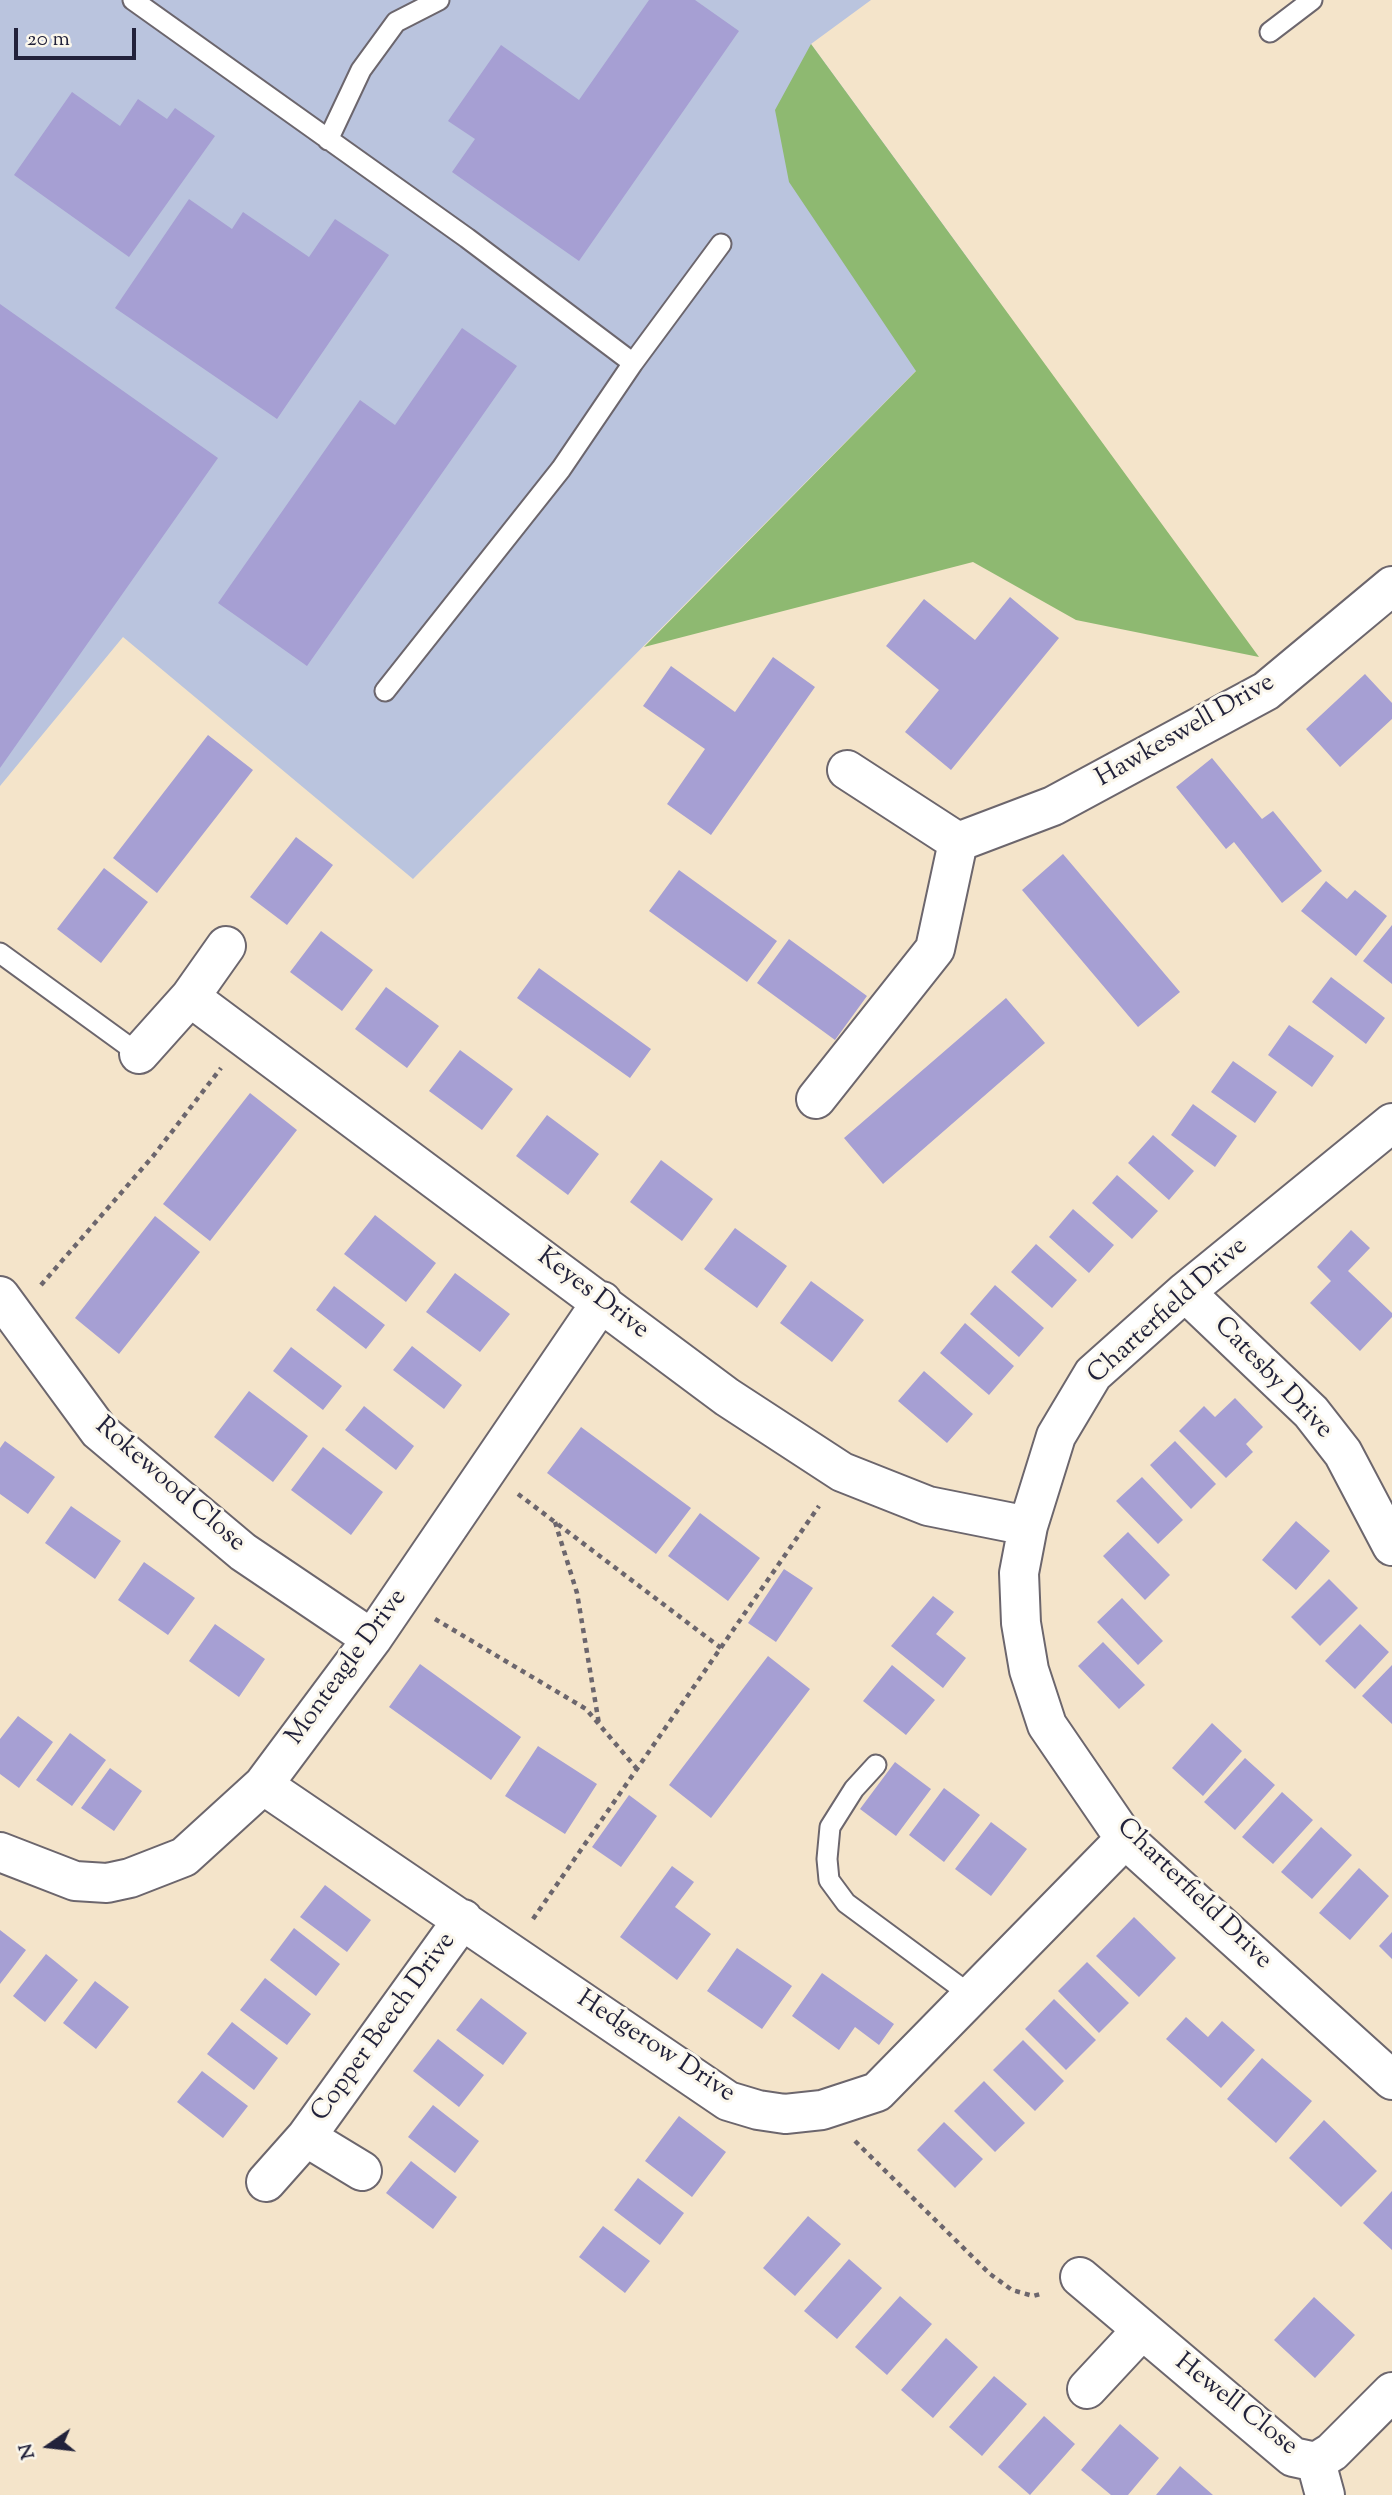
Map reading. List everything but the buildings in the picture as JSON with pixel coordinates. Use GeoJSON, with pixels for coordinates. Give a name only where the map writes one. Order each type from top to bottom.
{"type":"FeatureCollection","features":[{"type":"Feature","properties":{"kind":"street","name":"Hawkeswell Drive"},"geometry":{"type":"LineString","coordinates":[[958,842],[1053,806],[1266,691],[1392,586]]}},
{"type":"Feature","properties":{"kind":"street"},"geometry":{"type":"LineString","coordinates":[[816,1099],[935,949],[958,842],[846,770]]}},
{"type":"Feature","properties":{"kind":"street"},"geometry":{"type":"LineString","coordinates":[[139,1054],[190,997],[226,946]]}},
{"type":"Feature","properties":{"kind":"street","name":"Keyes Drive"},"geometry":{"type":"LineString","coordinates":[[190,997],[727,1396],[842,1472],[928,1506],[1028,1526]]}},
{"type":"Feature","properties":{"kind":"street","name":"Charterfield Drive"},"geometry":{"type":"LineString","coordinates":[[1392,1123],[1185,1292],[1093,1374],[1056,1436],[1028,1526],[1019,1573],[1021,1623],[1028,1670],[1046,1725],[1125,1839],[1392,2080]]}},
{"type":"Feature","properties":{"kind":"street","name":"Catesby Drive"},"geometry":{"type":"LineString","coordinates":[[1185,1292],[1311,1412],[1343,1453],[1392,1546]]}},
{"type":"Feature","properties":{"kind":"street","name":"Monteagle Drive"},"geometry":{"type":"LineString","coordinates":[[0,1852],[75,1881],[107,1883],[131,1878],[184,1857],[263,1785],[372,1639],[602,1301]]}},
{"type":"Feature","properties":{"kind":"street","name":"Rokewood Close"},"geometry":{"type":"LineString","coordinates":[[7,1306],[99,1430],[243,1552],[372,1639]]}},
{"type":"Feature","properties":{"kind":"street","name":"Hedgerow Drive"},"geometry":{"type":"LineString","coordinates":[[263,1785],[729,2101],[785,2114],[822,2110],[877,2092],[1125,1839]]}},
{"type":"Feature","properties":{"kind":"street","name":"Copper Beech Drive"},"geometry":{"type":"LineString","coordinates":[[266,2182],[306,2137],[463,1919]]}},
{"type":"Feature","properties":{"kind":"street","name":"Copper Beech Drive"},"geometry":{"type":"LineString","coordinates":[[306,2137],[362,2171]]}},
{"type":"Feature","properties":{"kind":"street","name":"Hewell Close"},"geometry":{"type":"LineString","coordinates":[[1080,2277],[1140,2331],[1321,2478],[1332,2452],[1392,2392]]}},
{"type":"Feature","properties":{"kind":"street"},"geometry":{"type":"LineString","coordinates":[[1087,2389],[1140,2331]]}},
{"type":"Feature","properties":{"kind":"lane"},"geometry":{"type":"LineString","coordinates":[[132,0],[467,238],[633,363]]}},
{"type":"Feature","properties":{"kind":"lane"},"geometry":{"type":"LineString","coordinates":[[328,140],[361,70],[396,22],[439,0]]}},
{"type":"Feature","properties":{"kind":"lane"},"geometry":{"type":"LineString","coordinates":[[1269,32],[1312,0]]}},
{"type":"Feature","properties":{"kind":"lane"},"geometry":{"type":"LineString","coordinates":[[385,691],[561,469],[633,363],[721,244]]}},
{"type":"Feature","properties":{"kind":"lane"},"geometry":{"type":"LineString","coordinates":[[0,953],[139,1054]]}},
{"type":"Feature","properties":{"kind":"lane"},"geometry":{"type":"LineString","coordinates":[[876,1765],[853,1789],[830,1827],[829,1880],[846,1903],[972,1996]]}},
{"type":"Feature","properties":{"kind":"path"},"geometry":{"type":"LineString","coordinates":[[7,1306],[154,1155],[245,1037]]}},
{"type":"Feature","properties":{"kind":"path"},"geometry":{"type":"LineString","coordinates":[[487,1470],[721,1648]]}},
{"type":"Feature","properties":{"kind":"path"},"geometry":{"type":"LineString","coordinates":[[511,1952],[842,1472]]}},
{"type":"Feature","properties":{"kind":"path"},"geometry":{"type":"LineString","coordinates":[[555,1522],[576,1593],[600,1725]]}},
{"type":"Feature","properties":{"kind":"path"},"geometry":{"type":"LineString","coordinates":[[400,1598],[586,1709],[637,1769]]}},
{"type":"Feature","properties":{"kind":"path"},"geometry":{"type":"LineString","coordinates":[[822,2110],[990,2274],[1012,2290],[1033,2297],[1080,2277]]}},
{"type":"Feature","properties":{"kind":"shaded area"},"geometry":{"type":"Polygon","coordinates":[[[0,0],[871,0],[811,44],[993,293],[413,879],[123,637],[0,786],[0,0]]]}},
{"type":"Feature","properties":{"kind":"green space"},"geometry":{"type":"Polygon","coordinates":[[[811,44],[1259,657],[1076,620],[973,562],[644,647],[916,371],[789,182],[775,110],[811,44]]]}}]}
